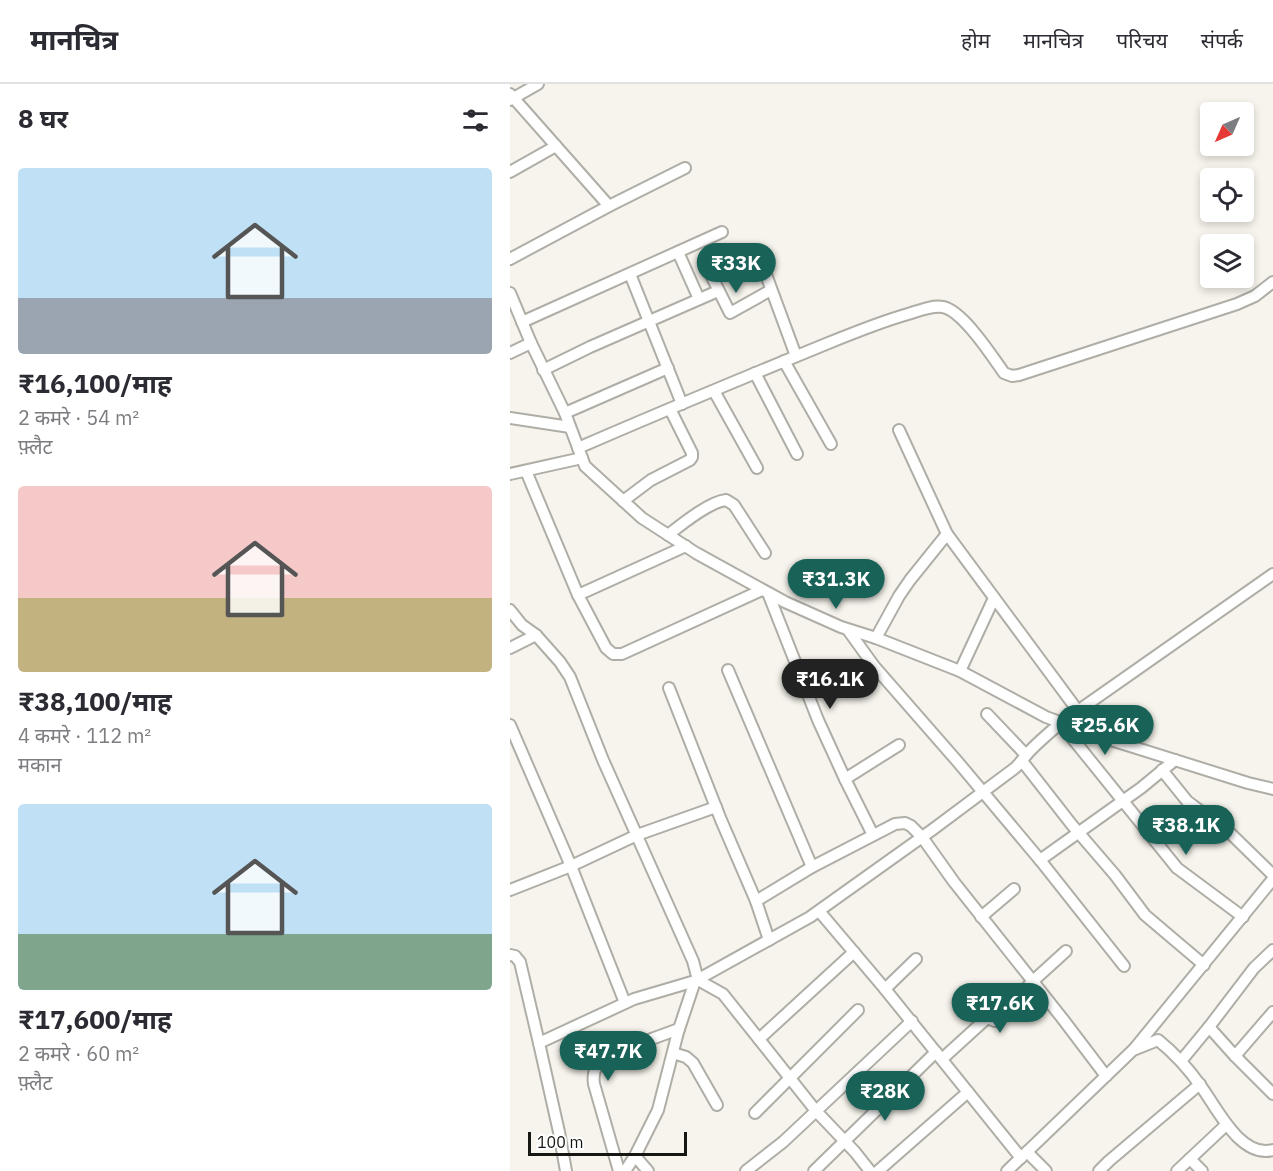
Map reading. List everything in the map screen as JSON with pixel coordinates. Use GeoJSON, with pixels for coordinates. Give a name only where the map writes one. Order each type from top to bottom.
{"type":"FeatureCollection","features":[{"type":"Feature","properties":{"kind":"street"},"geometry":{"type":"LineString","coordinates":[[538,84],[511,98],[609,206]]}},
{"type":"Feature","properties":{"kind":"street"},"geometry":{"type":"LineString","coordinates":[[510,172],[556,146]]}},
{"type":"Feature","properties":{"kind":"street"},"geometry":{"type":"LineString","coordinates":[[510,259],[685,168]]}},
{"type":"Feature","properties":{"kind":"street"},"geometry":{"type":"LineString","coordinates":[[522,322],[722,232]]}},
{"type":"Feature","properties":{"kind":"street"},"geometry":{"type":"LineString","coordinates":[[678,252],[699,299]]}},
{"type":"Feature","properties":{"kind":"street"},"geometry":{"type":"LineString","coordinates":[[740,261],[711,275],[730,313],[771,290]]}},
{"type":"Feature","properties":{"kind":"street"},"geometry":{"type":"LineString","coordinates":[[761,261],[796,356]]}},
{"type":"Feature","properties":{"kind":"street"},"geometry":{"type":"LineString","coordinates":[[630,274],[682,404]]}},
{"type":"Feature","properties":{"kind":"street"},"geometry":{"type":"LineString","coordinates":[[510,474],[580,453],[670,409],[755,373],[878,323],[927,308],[941,306],[957,314],[1004,372],[1012,376],[1237,304],[1255,296],[1273,282]]}},
{"type":"Feature","properties":{"kind":"street"},"geometry":{"type":"LineString","coordinates":[[543,370],[590,346],[718,291]]}},
{"type":"Feature","properties":{"kind":"street"},"geometry":{"type":"LineString","coordinates":[[510,293],[564,412],[585,466],[642,518],[668,535],[785,602],[848,630],[876,638],[960,671],[1046,717],[1095,735],[1273,789]]}},
{"type":"Feature","properties":{"kind":"street"},"geometry":{"type":"LineString","coordinates":[[510,353],[531,343]]}},
{"type":"Feature","properties":{"kind":"street"},"geometry":{"type":"LineString","coordinates":[[784,361],[831,444]]}},
{"type":"Feature","properties":{"kind":"street"},"geometry":{"type":"LineString","coordinates":[[564,412],[668,368]]}},
{"type":"Feature","properties":{"kind":"street"},"geometry":{"type":"LineString","coordinates":[[755,373],[797,454]]}},
{"type":"Feature","properties":{"kind":"street"},"geometry":{"type":"LineString","coordinates":[[714,391],[757,468]]}},
{"type":"Feature","properties":{"kind":"street"},"geometry":{"type":"LineString","coordinates":[[623,501],[651,480],[692,457],[670,409]]}},
{"type":"Feature","properties":{"kind":"street"},"geometry":{"type":"LineString","coordinates":[[510,418],[570,427]]}},
{"type":"Feature","properties":{"kind":"street"},"geometry":{"type":"LineString","coordinates":[[899,430],[947,534],[1078,711]]}},
{"type":"Feature","properties":{"kind":"street"},"geometry":{"type":"LineString","coordinates":[[526,471],[578,595],[606,648],[613,654],[617,655],[765,591]]}},
{"type":"Feature","properties":{"kind":"street"},"geometry":{"type":"LineString","coordinates":[[668,535],[693,517],[718,502],[726,500],[734,505],[765,553]]}},
{"type":"Feature","properties":{"kind":"street"},"geometry":{"type":"LineString","coordinates":[[876,638],[905,588],[947,534]]}},
{"type":"Feature","properties":{"kind":"street"},"geometry":{"type":"LineString","coordinates":[[578,595],[686,546]]}},
{"type":"Feature","properties":{"kind":"street"},"geometry":{"type":"LineString","coordinates":[[538,1042],[634,999],[697,980],[819,911],[982,792],[1078,711],[1273,574]]}},
{"type":"Feature","properties":{"kind":"street"},"geometry":{"type":"LineString","coordinates":[[765,591],[818,720],[873,835]]}},
{"type":"Feature","properties":{"kind":"street"},"geometry":{"type":"LineString","coordinates":[[960,671],[994,597]]}},
{"type":"Feature","properties":{"kind":"street"},"geometry":{"type":"LineString","coordinates":[[510,610],[522,626],[536,635],[570,677],[603,760],[693,961],[697,980],[678,1029],[658,1110],[625,1171]]}},
{"type":"Feature","properties":{"kind":"street"},"geometry":{"type":"LineString","coordinates":[[848,630],[874,666],[1040,860],[1124,966]]}},
{"type":"Feature","properties":{"kind":"street"},"geometry":{"type":"LineString","coordinates":[[510,648],[536,635]]}},
{"type":"Feature","properties":{"kind":"street"},"geometry":{"type":"LineString","coordinates":[[728,670],[812,867]]}},
{"type":"Feature","properties":{"kind":"street"},"geometry":{"type":"LineString","coordinates":[[669,688],[756,901],[769,940]]}},
{"type":"Feature","properties":{"kind":"street"},"geometry":{"type":"LineString","coordinates":[[987,714],[1024,758],[1145,915],[1204,965]]}},
{"type":"Feature","properties":{"kind":"street"},"geometry":{"type":"LineString","coordinates":[[1064,723],[1073,739],[1177,868],[1243,917]]}},
{"type":"Feature","properties":{"kind":"street"},"geometry":{"type":"LineString","coordinates":[[510,725],[571,866],[625,1003]]}},
{"type":"Feature","properties":{"kind":"street"},"geometry":{"type":"LineString","coordinates":[[845,779],[899,745]]}},
{"type":"Feature","properties":{"kind":"street"},"geometry":{"type":"LineString","coordinates":[[1040,860],[1175,760]]}},
{"type":"Feature","properties":{"kind":"street"},"geometry":{"type":"LineString","coordinates":[[1007,1171],[1133,1050],[1243,917],[1273,877],[1230,833],[1187,801],[1162,770]]}},
{"type":"Feature","properties":{"kind":"street"},"geometry":{"type":"LineString","coordinates":[[510,890],[571,866],[637,835],[716,807]]}},
{"type":"Feature","properties":{"kind":"street"},"geometry":{"type":"LineString","coordinates":[[756,901],[812,867],[895,824],[910,826],[921,837],[1106,1076]]}},
{"type":"Feature","properties":{"kind":"street"},"geometry":{"type":"LineString","coordinates":[[981,917],[1014,889]]}},
{"type":"Feature","properties":{"kind":"street"},"geometry":{"type":"LineString","coordinates":[[819,911],[912,1021],[968,1092],[1024,1155],[1046,1171]]}},
{"type":"Feature","properties":{"kind":"street"},"geometry":{"type":"LineString","coordinates":[[1180,1061],[1254,968],[1273,950]]}},
{"type":"Feature","properties":{"kind":"street"},"geometry":{"type":"LineString","coordinates":[[814,1171],[939,1056],[987,1018],[995,1021],[1033,981],[1066,951]]}},
{"type":"Feature","properties":{"kind":"street"},"geometry":{"type":"LineString","coordinates":[[759,1039],[854,952]]}},
{"type":"Feature","properties":{"kind":"street"},"geometry":{"type":"LineString","coordinates":[[510,955],[515,956],[520,962],[560,1132],[566,1171]]}},
{"type":"Feature","properties":{"kind":"street"},"geometry":{"type":"LineString","coordinates":[[885,989],[916,959]]}},
{"type":"Feature","properties":{"kind":"street"},"geometry":{"type":"LineString","coordinates":[[697,980],[723,994],[816,1111],[870,1171]]}},
{"type":"Feature","properties":{"kind":"street"},"geometry":{"type":"LineString","coordinates":[[755,1113],[858,1010]]}},
{"type":"Feature","properties":{"kind":"street"},"geometry":{"type":"LineString","coordinates":[[1235,1056],[1273,1012]]}},
{"type":"Feature","properties":{"kind":"street"},"geometry":{"type":"LineString","coordinates":[[746,1171],[783,1142],[912,1021]]}},
{"type":"Feature","properties":{"kind":"street"},"geometry":{"type":"LineString","coordinates":[[1209,1027],[1272,1093]]}},
{"type":"Feature","properties":{"kind":"street"},"geometry":{"type":"LineString","coordinates":[[619,1171],[594,1084],[595,1069],[618,1053],[678,1029]]}},
{"type":"Feature","properties":{"kind":"street"},"geometry":{"type":"LineString","coordinates":[[1133,1050],[1158,1040],[1200,1084],[1226,1125],[1245,1143],[1266,1152],[1273,1150]]}},
{"type":"Feature","properties":{"kind":"street"},"geometry":{"type":"LineString","coordinates":[[672,1053],[686,1057],[693,1063],[717,1105]]}},
{"type":"Feature","properties":{"kind":"street"},"geometry":{"type":"LineString","coordinates":[[1099,1171],[1200,1084]]}},
{"type":"Feature","properties":{"kind":"street"},"geometry":{"type":"LineString","coordinates":[[878,1171],[968,1092]]}},
{"type":"Feature","properties":{"kind":"street"},"geometry":{"type":"LineString","coordinates":[[1177,1171],[1226,1125]]}},
{"type":"Feature","properties":{"kind":"street"},"geometry":{"type":"LineString","coordinates":[[635,1156],[648,1171]]}},
{"type":"Feature","properties":{"kind":"street"},"geometry":{"type":"LineString","coordinates":[[1190,1159],[1202,1171]]}}]}
